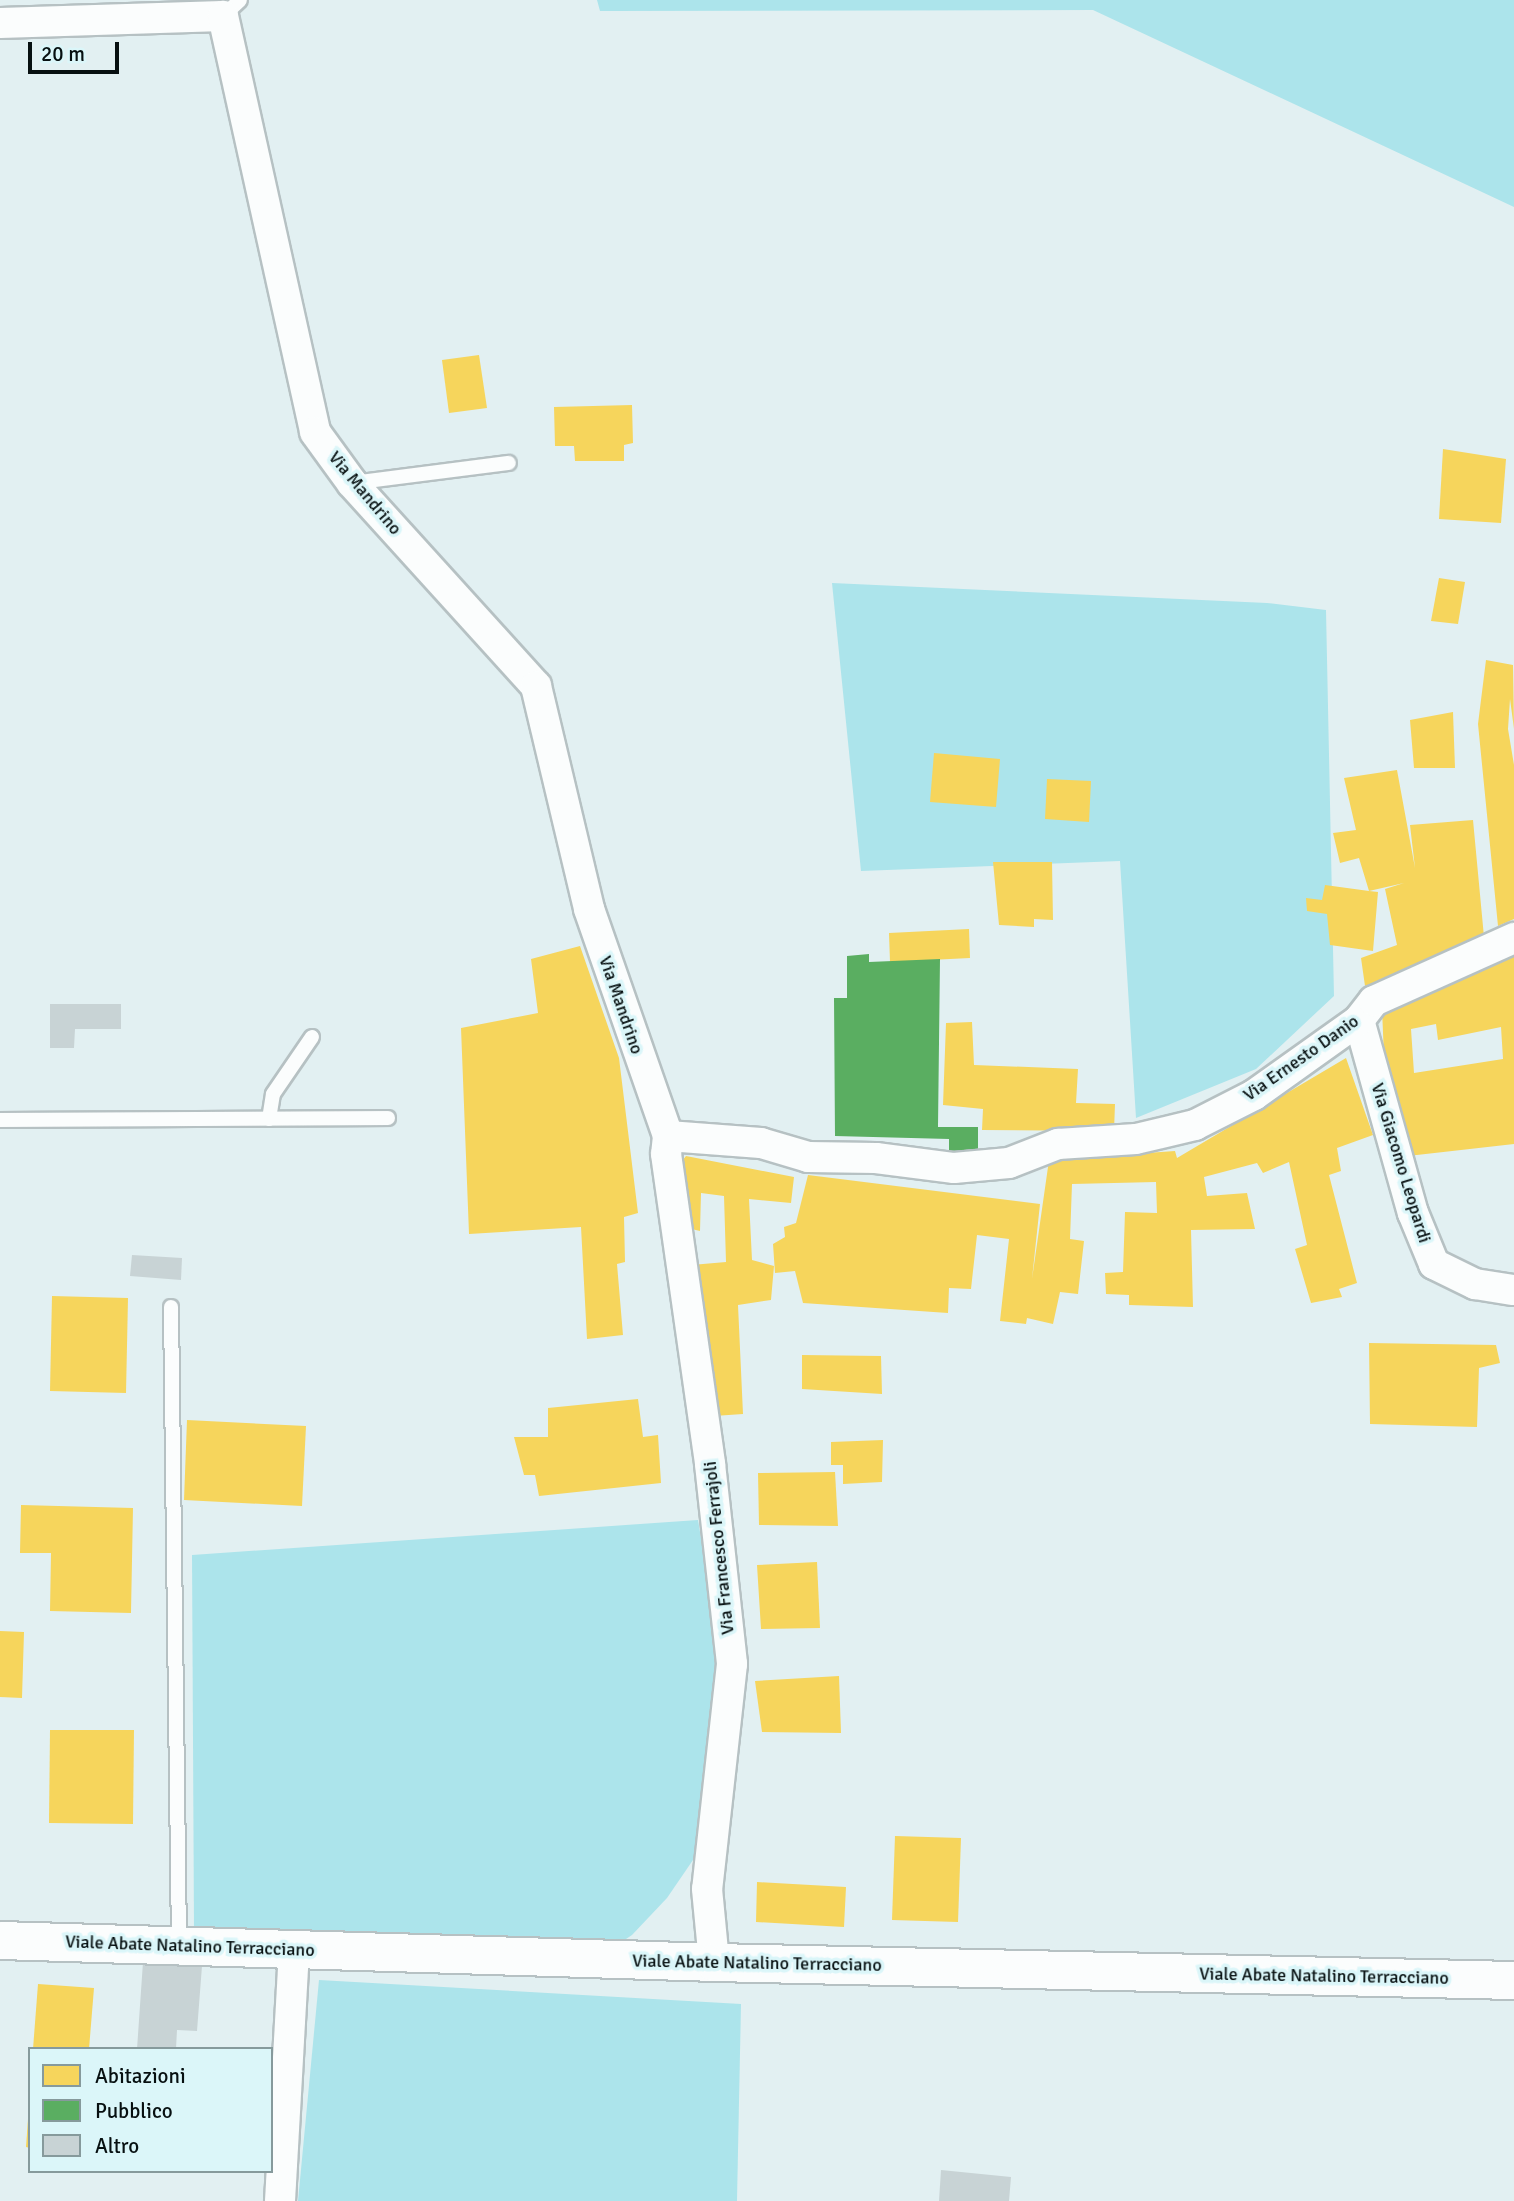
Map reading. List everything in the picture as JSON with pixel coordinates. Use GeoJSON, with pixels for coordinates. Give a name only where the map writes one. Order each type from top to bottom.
{"type":"FeatureCollection","features":[{"type":"Feature","properties":{"kind":"street","name":"Via Mandrino"},"geometry":{"type":"LineString","coordinates":[[0,23],[231,8],[316,432],[352,483],[536,686],[589,909],[668,1136]]}},
{"type":"Feature","properties":{"kind":"street","name":"Via Ernesto Danio"},"geometry":{"type":"LineString","coordinates":[[668,1136],[761,1143],[808,1157],[876,1158],[954,1168],[1009,1163],[1058,1144],[1136,1139],[1195,1125],[1254,1095],[1359,1020],[1374,1001],[1514,938]]}},
{"type":"Feature","properties":{"kind":"street","name":"Via Giacomo Leopardi"},"geometry":{"type":"LineString","coordinates":[[1359,1020],[1413,1213],[1434,1264],[1475,1284],[1514,1290]]}},
{"type":"Feature","properties":{"kind":"street","name":"Via Francesco Ferrajoli"},"geometry":{"type":"LineString","coordinates":[[668,1136],[666,1154],[710,1464],[732,1664],[707,1889],[714,1962]]}},
{"type":"Feature","properties":{"kind":"street","name":"Viale Abate Natalino Terracciano"},"geometry":{"type":"LineString","coordinates":[[0,1940],[714,1962],[1514,1980]]}},
{"type":"Feature","properties":{"kind":"street"},"geometry":{"type":"LineString","coordinates":[[280,2201],[293,1949]]}},
{"type":"Feature","properties":{"kind":"lane"},"geometry":{"type":"LineString","coordinates":[[352,483],[509,463]]}},
{"type":"Feature","properties":{"kind":"lane"},"geometry":{"type":"LineString","coordinates":[[269,1119],[273,1094],[312,1037]]}},
{"type":"Feature","properties":{"kind":"lane"},"geometry":{"type":"LineString","coordinates":[[0,1120],[388,1118]]}},
{"type":"Feature","properties":{"kind":"lane"},"geometry":{"type":"LineString","coordinates":[[171,1307],[179,1945]]}},
{"type":"Feature","properties":{"kind":"shaded area"},"geometry":{"type":"Polygon","coordinates":[[[597,0],[1514,0],[1514,207],[1093,10],[600,11],[597,0]]]}},
{"type":"Feature","properties":{"kind":"shaded area"},"geometry":{"type":"Polygon","coordinates":[[[832,583],[1267,603],[1326,610],[1334,996],[1256,1069],[1136,1118],[1120,861],[861,871],[832,583]]]}},
{"type":"Feature","properties":{"kind":"shaded area"},"geometry":{"type":"Polygon","coordinates":[[[698,1520],[722,1663],[702,1837],[693,1860],[667,1898],[632,1935],[617,1945],[194,1929],[192,1555],[698,1520]]]}},
{"type":"Feature","properties":{"kind":"shaded area"},"geometry":{"type":"Polygon","coordinates":[[[319,1980],[741,2004],[737,2201],[298,2201],[319,1980]]]}},
{"type":"Feature","properties":{"kind":"building: Abitazioni"},"geometry":{"type":"Polygon","coordinates":[[[479,355],[487,408],[449,413],[442,360],[479,355]]]}},
{"type":"Feature","properties":{"kind":"building: Abitazioni"},"geometry":{"type":"Polygon","coordinates":[[[632,405],[633,443],[624,445],[624,461],[575,461],[574,446],[555,446],[554,407],[632,405]]]}},
{"type":"Feature","properties":{"kind":"building: Abitazioni"},"geometry":{"type":"Polygon","coordinates":[[[1443,449],[1506,459],[1501,523],[1439,519],[1443,449]]]}},
{"type":"Feature","properties":{"kind":"building: Abitazioni"},"geometry":{"type":"Polygon","coordinates":[[[1439,578],[1465,582],[1458,624],[1431,621],[1439,578]]]}},
{"type":"Feature","properties":{"kind":"building: Abitazioni"},"geometry":{"type":"Polygon","coordinates":[[[1486,660],[1513,665],[1514,729],[1510,699],[1508,729],[1514,765],[1514,919],[1498,926],[1478,724],[1486,660]]]}},
{"type":"Feature","properties":{"kind":"building: Abitazioni"},"geometry":{"type":"Polygon","coordinates":[[[1453,712],[1455,768],[1414,768],[1410,720],[1453,712]]]}},
{"type":"Feature","properties":{"kind":"building: Abitazioni"},"geometry":{"type":"Polygon","coordinates":[[[934,753],[1000,759],[996,807],[930,802],[934,753]]]}},
{"type":"Feature","properties":{"kind":"building: Abitazioni"},"geometry":{"type":"Polygon","coordinates":[[[1397,770],[1415,868],[1410,825],[1473,820],[1484,937],[1435,961],[1365,986],[1361,958],[1397,945],[1385,889],[1404,883],[1369,891],[1359,858],[1340,863],[1333,833],[1356,830],[1344,778],[1397,770]]]}},
{"type":"Feature","properties":{"kind":"building: Abitazioni"},"geometry":{"type":"Polygon","coordinates":[[[1047,779],[1091,781],[1089,822],[1045,819],[1047,779]]]}},
{"type":"Feature","properties":{"kind":"building: Abitazioni"},"geometry":{"type":"Polygon","coordinates":[[[993,862],[1052,862],[1053,920],[1034,919],[1034,927],[999,925],[993,862]]]}},
{"type":"Feature","properties":{"kind":"building: Abitazioni"},"geometry":{"type":"Polygon","coordinates":[[[1325,885],[1378,892],[1373,951],[1330,945],[1327,914],[1307,911],[1306,898],[1322,900],[1325,885]]]}},
{"type":"Feature","properties":{"kind":"building: Abitazioni"},"geometry":{"type":"Polygon","coordinates":[[[969,929],[970,958],[890,962],[889,933],[969,929]]]}},
{"type":"Feature","properties":{"kind":"building: Abitazioni"},"geometry":{"type":"Polygon","coordinates":[[[580,946],[619,1058],[638,1213],[624,1217],[625,1262],[617,1264],[623,1335],[587,1339],[581,1227],[469,1234],[461,1028],[538,1013],[531,959],[580,946]]]}},
{"type":"Feature","properties":{"kind":"building: Abitazioni"},"geometry":{"type":"Polygon","coordinates":[[[1514,948],[1514,1144],[1408,1156],[1385,1080],[1382,1009],[1514,948]],[[1436,1024],[1411,1029],[1414,1073],[1503,1059],[1501,1027],[1438,1040],[1436,1024]]]}},
{"type":"Feature","properties":{"kind":"building: Abitazioni"},"geometry":{"type":"Polygon","coordinates":[[[972,1022],[974,1065],[1078,1069],[1076,1103],[1115,1104],[1114,1131],[982,1130],[983,1109],[943,1105],[946,1023],[972,1022]]]}},
{"type":"Feature","properties":{"kind":"building: Abitazioni"},"geometry":{"type":"Polygon","coordinates":[[[1346,1058],[1373,1135],[1337,1148],[1341,1171],[1329,1175],[1357,1283],[1339,1289],[1342,1297],[1311,1303],[1295,1249],[1307,1245],[1289,1162],[1263,1173],[1257,1163],[1204,1177],[1207,1196],[1247,1193],[1255,1229],[1191,1230],[1193,1307],[1129,1305],[1129,1295],[1106,1294],[1105,1273],[1123,1272],[1125,1212],[1157,1213],[1156,1182],[1072,1184],[1070,1239],[1084,1241],[1078,1294],[1060,1292],[1053,1324],[1027,1318],[1026,1324],[1000,1321],[1009,1239],[977,1235],[971,1289],[949,1288],[948,1313],[803,1303],[795,1271],[775,1273],[773,1244],[785,1237],[784,1227],[796,1223],[808,1175],[1040,1204],[1032,1279],[1049,1160],[1175,1151],[1177,1158],[1346,1058]]]}},
{"type":"Feature","properties":{"kind":"building: Abitazioni"},"geometry":{"type":"Polygon","coordinates":[[[686,1156],[794,1177],[791,1203],[749,1199],[752,1260],[774,1266],[771,1300],[738,1305],[743,1414],[714,1416],[680,1266],[726,1262],[724,1196],[701,1193],[700,1231],[683,1227],[675,1170],[686,1156]]]}},
{"type":"Feature","properties":{"kind":"building: Abitazioni"},"geometry":{"type":"Polygon","coordinates":[[[52,1296],[128,1298],[126,1393],[50,1391],[52,1296]]]}},
{"type":"Feature","properties":{"kind":"building: Abitazioni"},"geometry":{"type":"Polygon","coordinates":[[[1369,1343],[1496,1345],[1500,1363],[1479,1368],[1477,1427],[1370,1424],[1369,1343]]]}},
{"type":"Feature","properties":{"kind":"building: Abitazioni"},"geometry":{"type":"Polygon","coordinates":[[[802,1355],[881,1356],[882,1394],[802,1389],[802,1355]]]}},
{"type":"Feature","properties":{"kind":"building: Abitazioni"},"geometry":{"type":"Polygon","coordinates":[[[638,1399],[643,1437],[658,1435],[661,1483],[539,1496],[535,1475],[524,1475],[514,1437],[548,1437],[548,1408],[638,1399]]]}},
{"type":"Feature","properties":{"kind":"building: Abitazioni"},"geometry":{"type":"Polygon","coordinates":[[[187,1420],[306,1426],[302,1506],[184,1500],[187,1420]]]}},
{"type":"Feature","properties":{"kind":"building: Abitazioni"},"geometry":{"type":"Polygon","coordinates":[[[883,1440],[882,1482],[843,1484],[843,1465],[831,1465],[831,1442],[883,1440]]]}},
{"type":"Feature","properties":{"kind":"building: Abitazioni"},"geometry":{"type":"Polygon","coordinates":[[[835,1472],[838,1526],[759,1525],[758,1473],[835,1472]]]}},
{"type":"Feature","properties":{"kind":"building: Abitazioni"},"geometry":{"type":"Polygon","coordinates":[[[21,1505],[133,1508],[131,1613],[50,1611],[51,1553],[20,1553],[21,1505]]]}},
{"type":"Feature","properties":{"kind":"building: Abitazioni"},"geometry":{"type":"Polygon","coordinates":[[[817,1562],[820,1628],[761,1629],[757,1565],[817,1562]]]}},
{"type":"Feature","properties":{"kind":"building: Abitazioni"},"geometry":{"type":"Polygon","coordinates":[[[0,1631],[24,1632],[22,1698],[0,1697],[0,1631]]]}},
{"type":"Feature","properties":{"kind":"building: Abitazioni"},"geometry":{"type":"Polygon","coordinates":[[[839,1676],[841,1733],[762,1732],[755,1681],[839,1676]]]}},
{"type":"Feature","properties":{"kind":"building: Abitazioni"},"geometry":{"type":"Polygon","coordinates":[[[50,1730],[134,1730],[133,1824],[49,1823],[50,1730]]]}},
{"type":"Feature","properties":{"kind":"building: Abitazioni"},"geometry":{"type":"Polygon","coordinates":[[[895,1836],[961,1838],[958,1922],[892,1920],[895,1836]]]}},
{"type":"Feature","properties":{"kind":"building: Abitazioni"},"geometry":{"type":"Polygon","coordinates":[[[757,1882],[846,1887],[844,1927],[756,1922],[757,1882]]]}},
{"type":"Feature","properties":{"kind":"building: Abitazioni"},"geometry":{"type":"Polygon","coordinates":[[[38,1984],[94,1988],[89,2047],[33,2047],[38,1984]]]}},
{"type":"Feature","properties":{"kind":"building: Pubblico"},"geometry":{"type":"Polygon","coordinates":[[[869,954],[869,962],[940,959],[938,1127],[978,1127],[978,1152],[949,1152],[949,1139],[835,1136],[834,998],[847,998],[847,956],[869,954]]]}},
{"type":"Feature","properties":{"kind":"building: Altro"},"geometry":{"type":"Polygon","coordinates":[[[50,1004],[121,1004],[121,1029],[75,1029],[74,1048],[50,1048],[50,1004]]]}},
{"type":"Feature","properties":{"kind":"building: Altro"},"geometry":{"type":"Polygon","coordinates":[[[132,1255],[182,1258],[181,1280],[130,1276],[132,1255]]]}},
{"type":"Feature","properties":{"kind":"building: Altro"},"geometry":{"type":"Polygon","coordinates":[[[143,1962],[202,1966],[197,2031],[177,2030],[176,2047],[137,2047],[143,1962]]]}},
{"type":"Feature","properties":{"kind":"building: Altro"},"geometry":{"type":"Polygon","coordinates":[[[941,2170],[1011,2177],[1009,2201],[939,2201],[941,2170]]]}}]}
